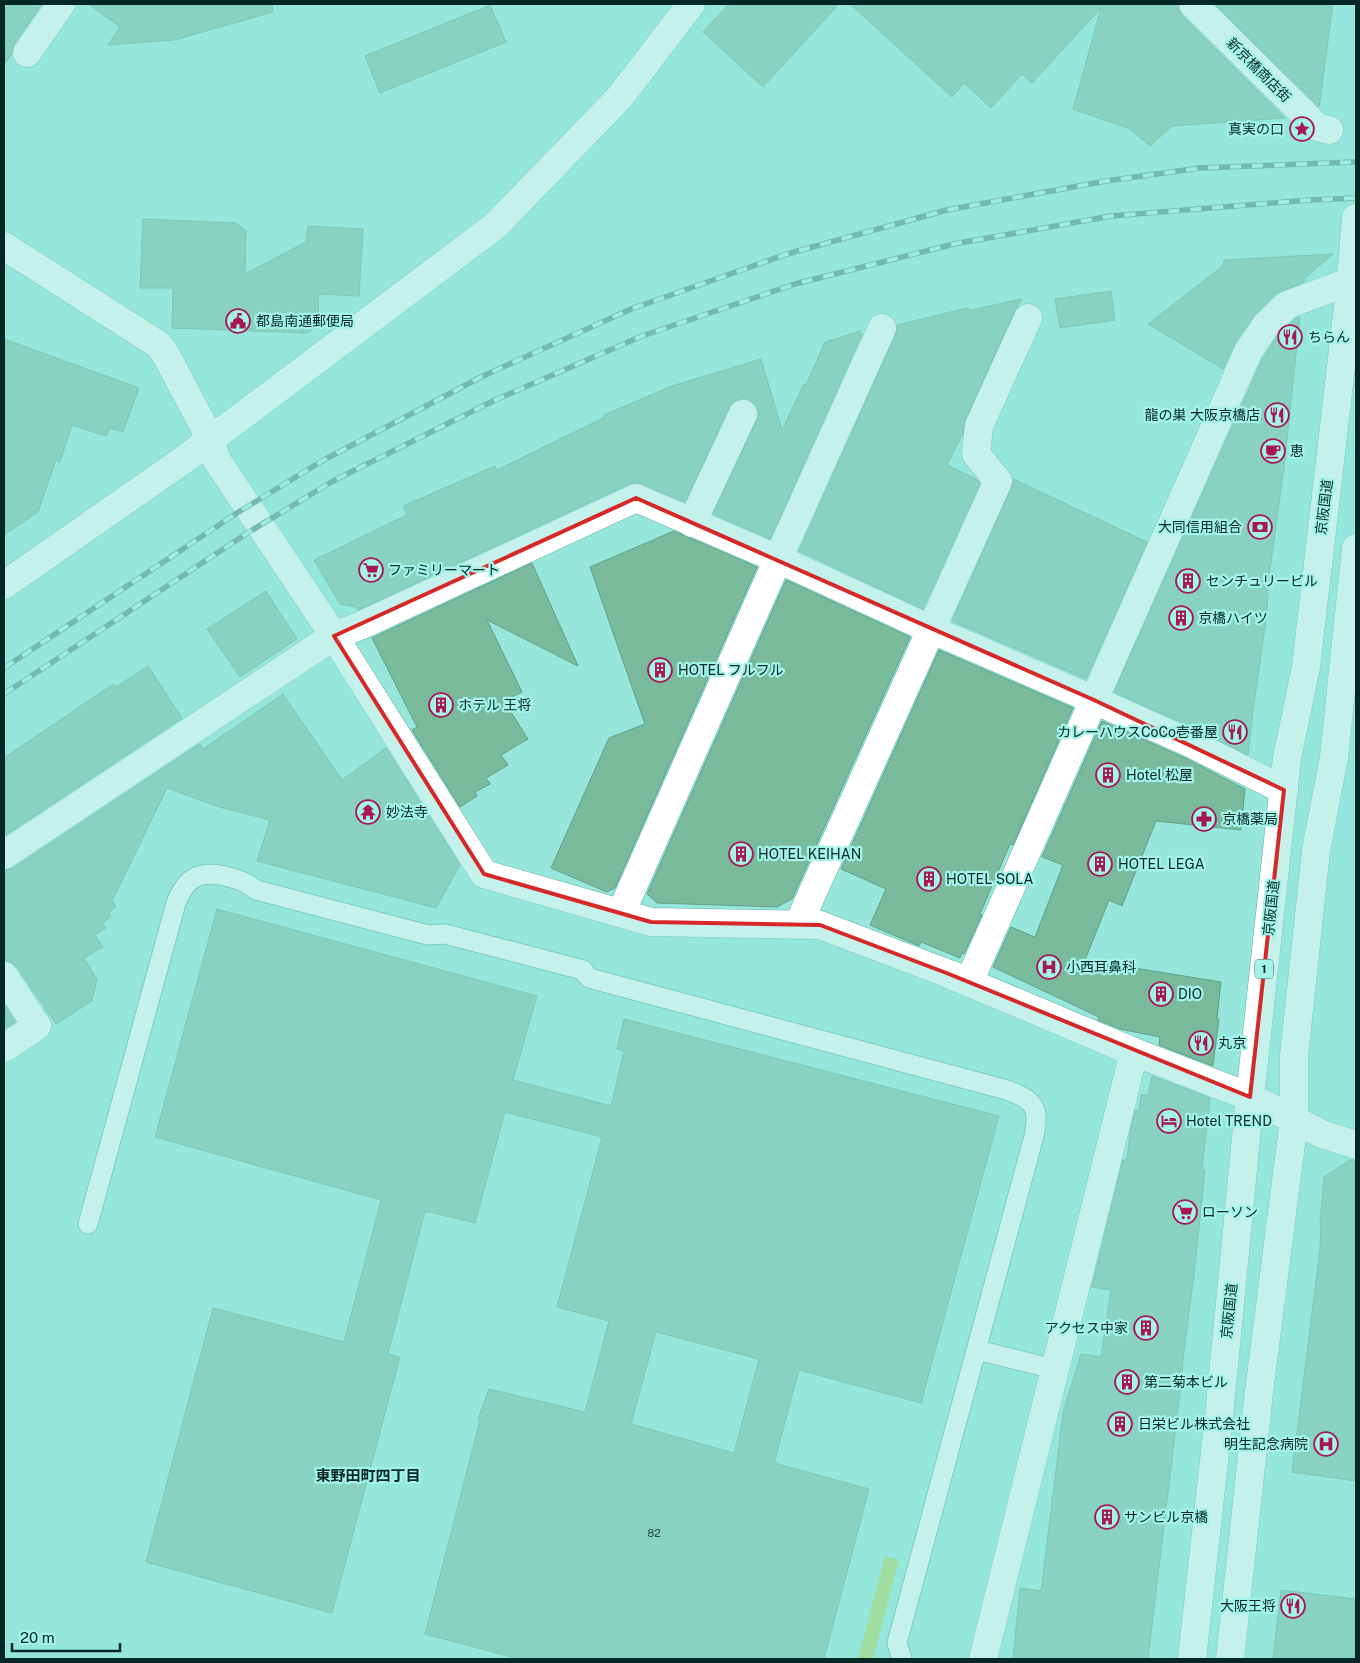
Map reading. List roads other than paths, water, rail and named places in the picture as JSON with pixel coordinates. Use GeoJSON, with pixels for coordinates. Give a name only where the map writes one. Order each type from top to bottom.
{"type":"FeatureCollection","features":[{"type":"Feature","properties":{"kind":"main road"},"geometry":{"type":"LineString","coordinates":[[27,53],[61,4]]}},
{"type":"Feature","properties":{"kind":"main road"},"geometry":{"type":"LineString","coordinates":[[4,585],[211,440],[495,226],[620,97],[691,4]]}},
{"type":"Feature","properties":{"kind":"main road","name":"新京橋商店街"},"geometry":{"type":"LineString","coordinates":[[1193,4],[1317,127],[1329,130]]}},
{"type":"Feature","properties":{"kind":"main road","name":"京阪国道"},"geometry":{"type":"LineString","coordinates":[[1192,1659],[1284,790],[1288,758],[1306,667],[1354,286],[1356,218]]}},
{"type":"Feature","properties":{"kind":"main road"},"geometry":{"type":"LineString","coordinates":[[4,246],[159,345],[211,440],[216,459],[334,636],[484,874],[651,922],[820,925],[969,982],[1134,1052],[1250,1097],[1322,1134],[1356,1145]]}},
{"type":"Feature","properties":{"kind":"main road"},"geometry":{"type":"LineString","coordinates":[[969,982],[1248,352],[1266,325],[1287,305],[1354,286]]}},
{"type":"Feature","properties":{"kind":"main road"},"geometry":{"type":"LineString","coordinates":[[798,925],[998,481],[976,454],[979,426],[1028,318]]}},
{"type":"Feature","properties":{"kind":"main road"},"geometry":{"type":"LineString","coordinates":[[621,913],[882,328]]}},
{"type":"Feature","properties":{"kind":"main road"},"geometry":{"type":"LineString","coordinates":[[692,523],[743,414]]}},
{"type":"Feature","properties":{"kind":"main road"},"geometry":{"type":"LineString","coordinates":[[4,855],[334,636],[362,626],[636,498],[778,558],[930,629],[1192,744],[1284,790]]}},
{"type":"Feature","properties":{"kind":"main road"},"geometry":{"type":"LineString","coordinates":[[1230,1659],[1259,1392],[1294,1120],[1294,1056],[1316,851],[1334,758],[1356,548]]}},
{"type":"Feature","properties":{"kind":"main road"},"geometry":{"type":"LineString","coordinates":[[4,976],[36,1026],[4,1048]]}},
{"type":"Feature","properties":{"kind":"main road"},"geometry":{"type":"LineString","coordinates":[[983,1659],[1134,1052]]}},
{"type":"Feature","properties":{"kind":"lane"},"geometry":{"type":"LineString","coordinates":[[88,1224],[176,903],[180,892],[187,884],[202,874],[213,874],[246,881],[256,890],[428,935],[445,934],[583,970],[589,978],[1007,1090],[1025,1097],[1034,1108],[1038,1120],[897,1643],[902,1659]]}},
{"type":"Feature","properties":{"kind":"lane"},"geometry":{"type":"LineString","coordinates":[[977,1350],[1054,1369]]}},
{"type":"Feature","properties":{"kind":"railway"},"geometry":{"type":"LineString","coordinates":[[4,668],[237,513],[322,461],[481,377],[631,309],[787,254],[947,210],[1106,181],[1200,168],[1356,162]]}},
{"type":"Feature","properties":{"kind":"railway"},"geometry":{"type":"LineString","coordinates":[[4,694],[249,532],[333,481],[493,401],[642,336],[795,284],[954,244],[1111,216],[1356,198]]}},
{"type":"Feature","properties":{"kind":"place","name":"真実の口"},"geometry":{"type":"Point","coordinates":[1302,129]}},
{"type":"Feature","properties":{"kind":"place","name":"都島南通郵便局"},"geometry":{"type":"Point","coordinates":[238,321]}},
{"type":"Feature","properties":{"kind":"place","name":"ちらん"},"geometry":{"type":"Point","coordinates":[1290,337]}},
{"type":"Feature","properties":{"kind":"place","name":"龍の巣 大阪京橋店"},"geometry":{"type":"Point","coordinates":[1277,415]}},
{"type":"Feature","properties":{"kind":"place","name":"恵"},"geometry":{"type":"Point","coordinates":[1273,451]}},
{"type":"Feature","properties":{"kind":"place","name":"大同信用組合"},"geometry":{"type":"Point","coordinates":[1260,527]}},
{"type":"Feature","properties":{"kind":"place","name":"ファミリーマート"},"geometry":{"type":"Point","coordinates":[371,570]}},
{"type":"Feature","properties":{"kind":"place","name":"センチュリービル"},"geometry":{"type":"Point","coordinates":[1188,581]}},
{"type":"Feature","properties":{"kind":"place","name":"京橋ハイツ"},"geometry":{"type":"Point","coordinates":[1181,618]}},
{"type":"Feature","properties":{"kind":"place","name":"HOTEL フルフル"},"geometry":{"type":"Point","coordinates":[660,670]}},
{"type":"Feature","properties":{"kind":"place","name":"ホテル 王将"},"geometry":{"type":"Point","coordinates":[441,705]}},
{"type":"Feature","properties":{"kind":"place","name":"カレーハウスCoCo壱番屋"},"geometry":{"type":"Point","coordinates":[1235,732]}},
{"type":"Feature","properties":{"kind":"place","name":"Hotel 松屋"},"geometry":{"type":"Point","coordinates":[1108,775]}},
{"type":"Feature","properties":{"kind":"place","name":"妙法寺"},"geometry":{"type":"Point","coordinates":[368,812]}},
{"type":"Feature","properties":{"kind":"place","name":"京橋薬局"},"geometry":{"type":"Point","coordinates":[1204,819]}},
{"type":"Feature","properties":{"kind":"place","name":"HOTEL KEIHAN"},"geometry":{"type":"Point","coordinates":[741,854]}},
{"type":"Feature","properties":{"kind":"place","name":"HOTEL LEGA"},"geometry":{"type":"Point","coordinates":[1100,864]}},
{"type":"Feature","properties":{"kind":"place","name":"HOTEL SOLA"},"geometry":{"type":"Point","coordinates":[929,879]}},
{"type":"Feature","properties":{"kind":"place","name":"小西耳鼻科"},"geometry":{"type":"Point","coordinates":[1049,967]}},
{"type":"Feature","properties":{"kind":"place","name":"DIO"},"geometry":{"type":"Point","coordinates":[1161,994]}},
{"type":"Feature","properties":{"kind":"place","name":"丸京"},"geometry":{"type":"Point","coordinates":[1201,1043]}},
{"type":"Feature","properties":{"kind":"place","name":"Hotel TREND"},"geometry":{"type":"Point","coordinates":[1169,1121]}},
{"type":"Feature","properties":{"kind":"place","name":"ローソン"},"geometry":{"type":"Point","coordinates":[1185,1212]}},
{"type":"Feature","properties":{"kind":"place","name":"アクセス中家"},"geometry":{"type":"Point","coordinates":[1146,1328]}},
{"type":"Feature","properties":{"kind":"place","name":"第二菊本ビル"},"geometry":{"type":"Point","coordinates":[1127,1382]}},
{"type":"Feature","properties":{"kind":"place","name":"日栄ビル株式会社"},"geometry":{"type":"Point","coordinates":[1120,1424]}},
{"type":"Feature","properties":{"kind":"place","name":"明生記念病院"},"geometry":{"type":"Point","coordinates":[1326,1444]}},
{"type":"Feature","properties":{"kind":"place","name":"サンビル京橋"},"geometry":{"type":"Point","coordinates":[1107,1517]}},
{"type":"Feature","properties":{"kind":"place","name":"大阪王将"},"geometry":{"type":"Point","coordinates":[1293,1606]}},
{"type":"Feature","properties":{"kind":"district","name":"東野田町四丁目"},"geometry":{"type":"Point","coordinates":[368,1476]}}]}
